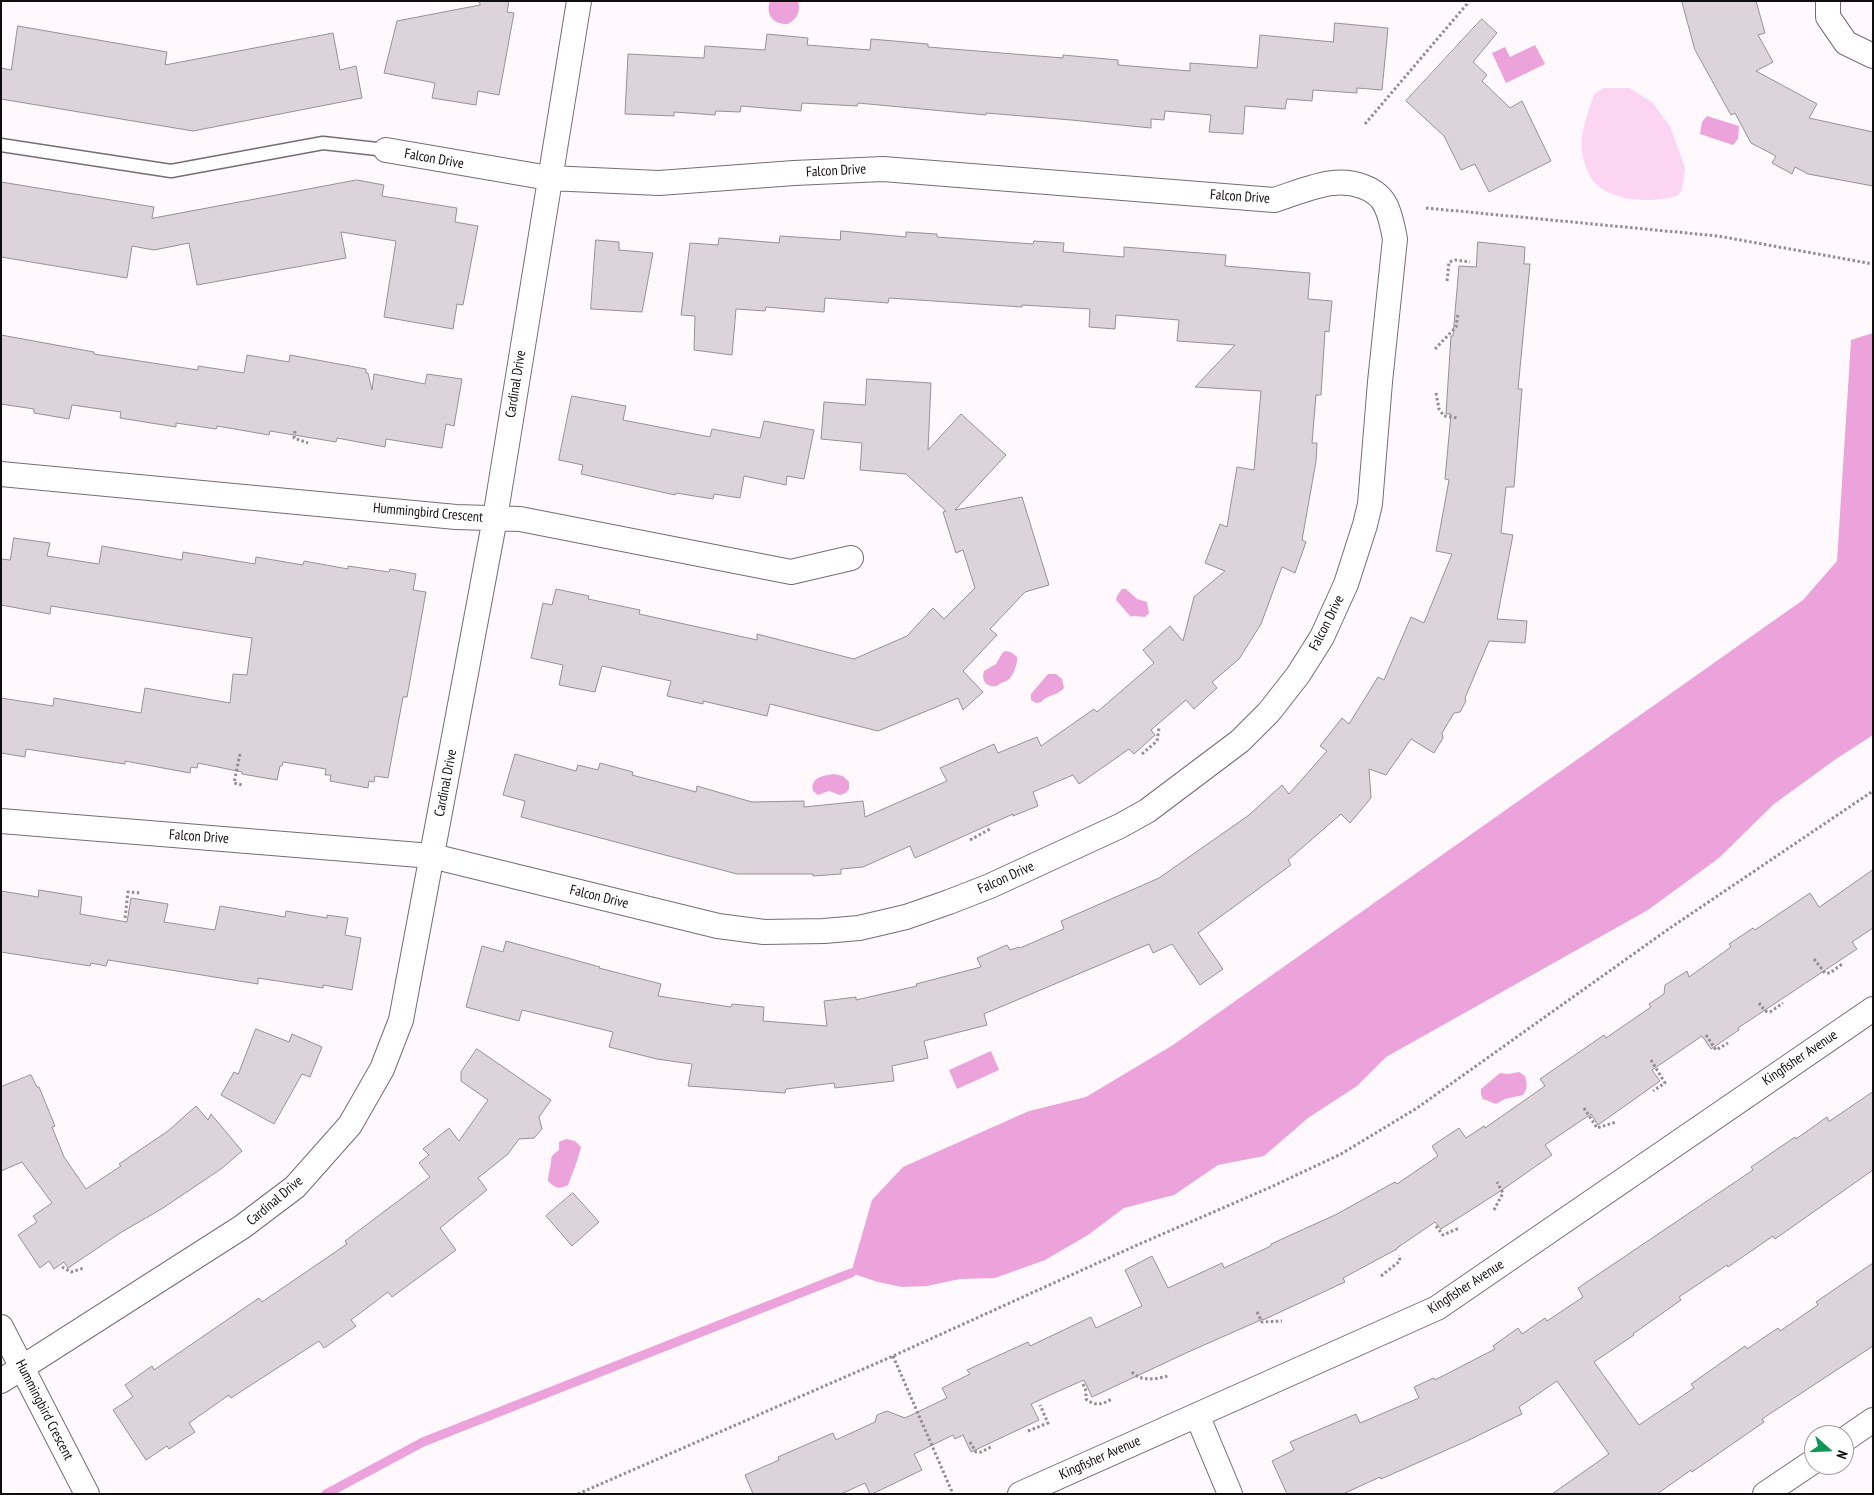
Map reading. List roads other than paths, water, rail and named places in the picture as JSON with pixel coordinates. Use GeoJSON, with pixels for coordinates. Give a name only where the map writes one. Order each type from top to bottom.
{"type":"FeatureCollection","features":[{"type":"Feature","properties":{"kind":"street","name":"Cardinal Drive"},"geometry":{"type":"LineString","coordinates":[[1,1382],[242,1228],[295,1187],[350,1125],[382,1069],[401,1020],[495,518],[579,1]]}},
{"type":"Feature","properties":{"kind":"street"},"geometry":{"type":"LineString","coordinates":[[1828,1],[1828,17],[1846,43],[1873,56]]}},
{"type":"Feature","properties":{"kind":"street","name":"Falcon Drive"},"geometry":{"type":"LineString","coordinates":[[1,821],[432,856],[707,923],[764,932],[824,931],[859,928],[906,917],[990,886],[1141,815],[1240,742],[1269,712],[1298,675],[1322,637],[1346,584],[1370,504],[1380,382],[1395,239],[1391,217],[1385,204],[1373,192],[1357,184],[1332,182],[1274,200],[883,169],[794,173],[659,183],[549,178],[386,150]]}},
{"type":"Feature","properties":{"kind":"street","name":"Hummingbird Crescent"},"geometry":{"type":"LineString","coordinates":[[1,474],[456,517],[530,521],[791,572],[850,558]]}},
{"type":"Feature","properties":{"kind":"street","name":"Kingfisher Avenue"},"geometry":{"type":"LineString","coordinates":[[1020,1494],[1437,1308],[1873,1009]]}},
{"type":"Feature","properties":{"kind":"street","name":"Hummingbird Crescent"},"geometry":{"type":"LineString","coordinates":[[1,1327],[87,1494]]}},
{"type":"Feature","properties":{"kind":"street"},"geometry":{"type":"LineString","coordinates":[[1197,1415],[1230,1494]]}},
{"type":"Feature","properties":{"kind":"street"},"geometry":{"type":"LineString","coordinates":[[1854,1433],[1873,1420]]}},
{"type":"Feature","properties":{"kind":"street"},"geometry":{"type":"LineString","coordinates":[[1765,1494],[1804,1467]]}},
{"type":"Feature","properties":{"kind":"lane"},"geometry":{"type":"LineString","coordinates":[[1,145],[170,171],[323,144],[386,150]]}},
{"type":"Feature","properties":{"kind":"waterway"},"geometry":{"type":"LineString","coordinates":[[326,1494],[423,1442],[851,1273]]}}]}
